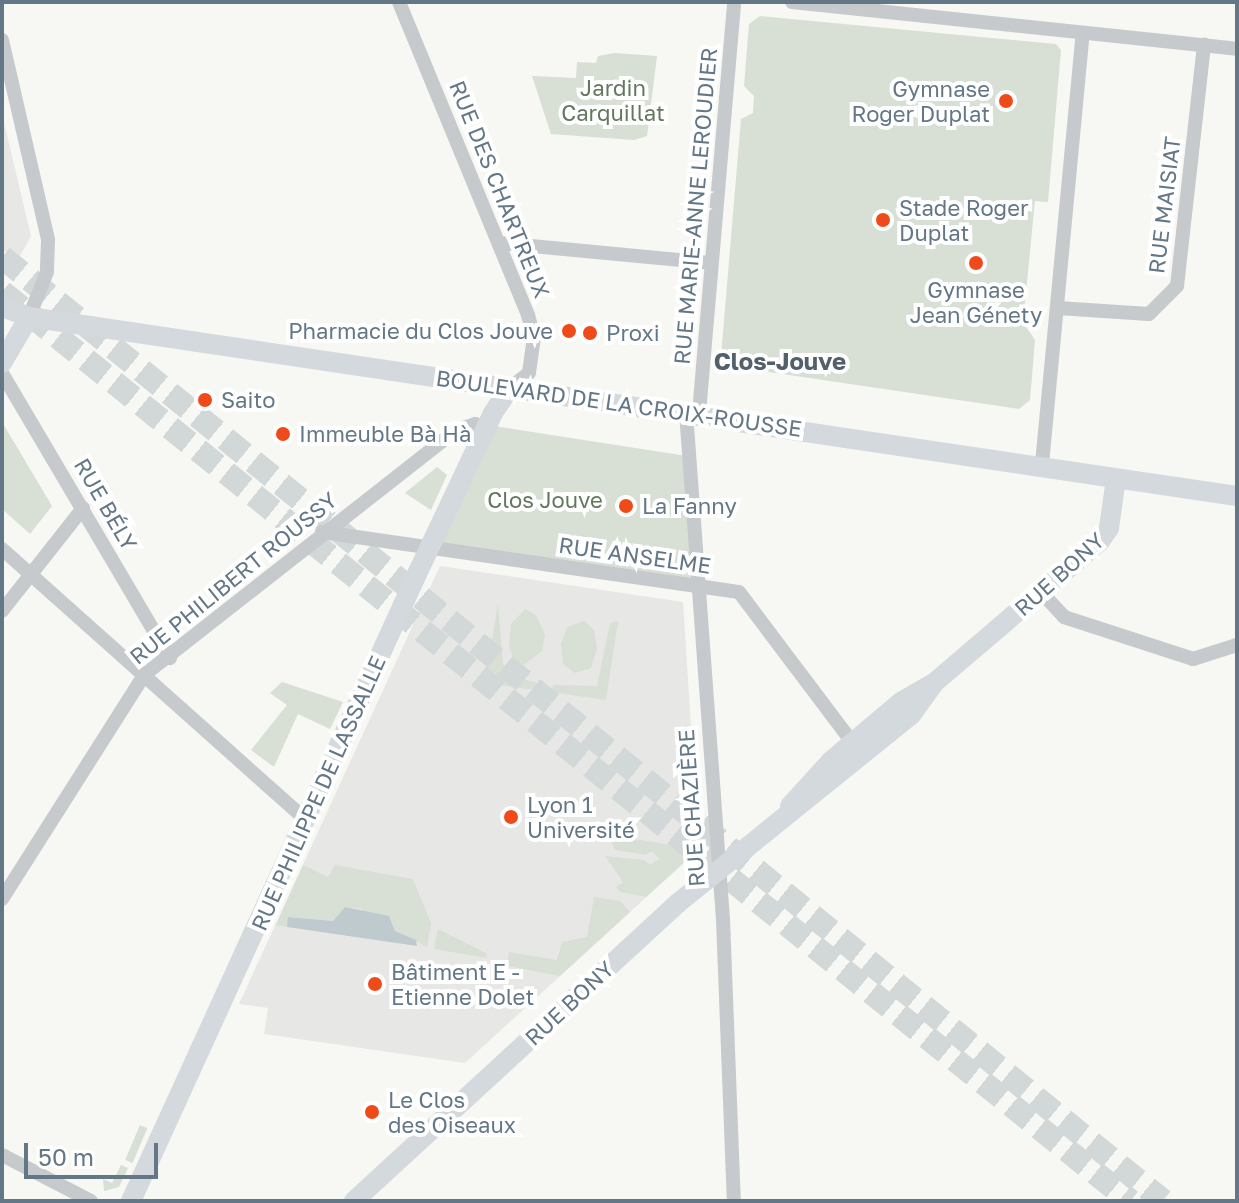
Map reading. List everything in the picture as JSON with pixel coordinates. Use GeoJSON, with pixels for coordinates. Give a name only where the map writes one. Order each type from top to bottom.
{"type":"FeatureCollection","features":[{"type":"Feature","properties":{"kind":"street","name":"RUE DES CHARTREUX"},"geometry":{"type":"LineString","coordinates":[[399,2],[500,243],[534,337],[529,373],[510,388]]}},
{"type":"Feature","properties":{"kind":"street","name":"RUE MARIE-ANNE LEROUDIER"},"geometry":{"type":"LineString","coordinates":[[693,413],[734,2]]}},
{"type":"Feature","properties":{"kind":"street"},"geometry":{"type":"LineString","coordinates":[[792,2],[1237,49]]}},
{"type":"Feature","properties":{"kind":"street"},"geometry":{"type":"LineString","coordinates":[[1042,464],[1083,33]]}},
{"type":"Feature","properties":{"kind":"street"},"geometry":{"type":"LineString","coordinates":[[2,40],[48,240],[47,272],[29,317],[2,363]]}},
{"type":"Feature","properties":{"kind":"street","name":"RUE MAISIAT"},"geometry":{"type":"LineString","coordinates":[[1058,308],[1149,314],[1177,286],[1204,45]]}},
{"type":"Feature","properties":{"kind":"street"},"geometry":{"type":"LineString","coordinates":[[500,243],[710,263]]}},
{"type":"Feature","properties":{"kind":"street","name":"BOULEVARD DE LA CROIX-ROUSSE"},"geometry":{"type":"LineString","coordinates":[[2,307],[29,317],[1042,464],[1237,496]]}},
{"type":"Feature","properties":{"kind":"street","name":"RUE BÉLY"},"geometry":{"type":"LineString","coordinates":[[2,373],[170,658]]}},
{"type":"Feature","properties":{"kind":"street","name":"RUE PHILIPPE DE LASSALLE"},"geometry":{"type":"LineString","coordinates":[[131,1201],[429,549],[487,428],[510,388]]}},
{"type":"Feature","properties":{"kind":"street","name":"RUE CHAZIÈRE"},"geometry":{"type":"LineString","coordinates":[[693,413],[698,587],[734,1201]]}},
{"type":"Feature","properties":{"kind":"street","name":"RUE PHILIBERT ROUSSY"},"geometry":{"type":"LineString","coordinates":[[2,899],[144,675],[170,658],[322,532],[457,430],[475,424],[487,428]]}},
{"type":"Feature","properties":{"kind":"street","name":"RUE BONY"},"geometry":{"type":"LineString","coordinates":[[354,1201],[716,870],[788,809],[806,783],[858,749],[901,702],[934,683],[1106,535],[1116,478]]}},
{"type":"Feature","properties":{"kind":"street"},"geometry":{"type":"LineString","coordinates":[[2,611],[83,508]]}},
{"type":"Feature","properties":{"kind":"street","name":"RUE ANSELME"},"geometry":{"type":"LineString","coordinates":[[322,532],[739,592],[858,749]]}},
{"type":"Feature","properties":{"kind":"street"},"geometry":{"type":"LineString","coordinates":[[2,549],[306,820]]}},
{"type":"Feature","properties":{"kind":"street"},"geometry":{"type":"LineString","coordinates":[[1041,592],[1064,617],[1193,659],[1237,645]]}},
{"type":"Feature","properties":{"kind":"street"},"geometry":{"type":"LineString","coordinates":[[2,1155],[91,1201]]}},
{"type":"Feature","properties":{"kind":"shaded area"},"geometry":{"type":"Polygon","coordinates":[[[2,114],[31,236],[19,258],[2,250],[2,114]]]}},
{"type":"Feature","properties":{"kind":"shaded area","name":"Lyon 1 Université"},"geometry":{"type":"Polygon","coordinates":[[[440,566],[683,602],[699,849],[465,1063],[264,1034],[268,1008],[239,1004],[440,566]]]}},
{"type":"Feature","properties":{"kind":"shaded area"},"geometry":{"type":"Polygon","coordinates":[[[345,907],[389,916],[395,931],[416,940],[417,946],[287,927],[288,917],[333,921],[345,907]]]}},
{"type":"Feature","properties":{"kind":"green space","name":"Stade Roger Duplat"},"geometry":{"type":"Polygon","coordinates":[[[760,16],[1056,44],[1061,50],[1048,202],[1035,201],[1023,322],[1035,340],[1030,400],[1019,409],[729,366],[721,356],[741,119],[753,113],[754,96],[744,86],[749,24],[760,16]]]}},
{"type":"Feature","properties":{"kind":"green space","name":"Jardin Carquillat"},"geometry":{"type":"Polygon","coordinates":[[[614,53],[657,56],[647,136],[634,140],[551,134],[532,76],[576,78],[577,62],[596,63],[598,56],[614,53]]]}},
{"type":"Feature","properties":{"kind":"green space"},"geometry":{"type":"Polygon","coordinates":[[[2,422],[52,506],[30,534],[2,509],[2,422]]]}},
{"type":"Feature","properties":{"kind":"green space","name":"Clos Jouve"},"geometry":{"type":"Polygon","coordinates":[[[487,425],[687,456],[698,587],[430,549],[487,425]]]}},
{"type":"Feature","properties":{"kind":"green space"},"geometry":{"type":"Polygon","coordinates":[[[437,467],[447,475],[431,510],[405,493],[437,467]]]}},
{"type":"Feature","properties":{"kind":"green space"},"geometry":{"type":"Polygon","coordinates":[[[498,603],[503,664],[516,677],[541,684],[542,691],[485,683],[498,603]]]}},
{"type":"Feature","properties":{"kind":"green space"},"geometry":{"type":"Polygon","coordinates":[[[525,609],[536,615],[545,635],[542,651],[524,665],[514,661],[509,645],[511,624],[525,609]]]}},
{"type":"Feature","properties":{"kind":"green space"},"geometry":{"type":"Polygon","coordinates":[[[584,621],[594,630],[597,649],[591,668],[575,673],[563,664],[561,644],[567,627],[584,621]]]}},
{"type":"Feature","properties":{"kind":"green space"},"geometry":{"type":"Polygon","coordinates":[[[618,621],[606,700],[551,692],[553,685],[597,686],[610,623],[618,621]]]}},
{"type":"Feature","properties":{"kind":"green space"},"geometry":{"type":"Polygon","coordinates":[[[282,682],[343,702],[330,729],[298,714],[274,767],[251,750],[287,705],[270,693],[282,682]]]}},
{"type":"Feature","properties":{"kind":"green space"},"geometry":{"type":"Polygon","coordinates":[[[608,835],[699,849],[646,897],[620,892],[616,887],[623,882],[605,856],[645,860],[650,865],[659,859],[652,851],[646,855],[615,850],[608,835]]]}},
{"type":"Feature","properties":{"kind":"green space"},"geometry":{"type":"Polygon","coordinates":[[[303,865],[328,877],[335,865],[413,879],[431,923],[427,947],[395,931],[389,916],[364,914],[362,909],[345,907],[333,921],[289,917],[287,927],[276,925],[303,865]]]}},
{"type":"Feature","properties":{"kind":"green space"},"geometry":{"type":"Polygon","coordinates":[[[594,897],[620,901],[630,912],[560,976],[507,966],[509,952],[557,960],[562,942],[587,937],[594,897]]]}},
{"type":"Feature","properties":{"kind":"green space"},"geometry":{"type":"Polygon","coordinates":[[[438,929],[486,953],[487,958],[434,949],[438,929]]]}},
{"type":"Feature","properties":{"kind":"green space"},"geometry":{"type":"Polygon","coordinates":[[[140,1125],[147,1128],[133,1163],[125,1160],[140,1125]]]}},
{"type":"Feature","properties":{"kind":"green space"},"geometry":{"type":"Polygon","coordinates":[[[121,1165],[128,1168],[119,1187],[104,1191],[103,1179],[112,1183],[121,1165]]]}},
{"type":"Feature","properties":{"kind":"tunnel"},"geometry":{"type":"LineString","coordinates":[[2,257],[1163,1201]]}},
{"type":"Feature","properties":{"kind":"tunnel"},"geometry":{"type":"LineString","coordinates":[[2,292],[1130,1201]]}},
{"type":"Feature","properties":{"kind":"place","name":"Gymnase Roger Duplat"},"geometry":{"type":"Point","coordinates":[1006,101]}},
{"type":"Feature","properties":{"kind":"place","name":"Stade Roger Duplat"},"geometry":{"type":"Point","coordinates":[883,220]}},
{"type":"Feature","properties":{"kind":"place","name":"Gymnase Jean Génety"},"geometry":{"type":"Point","coordinates":[976,263]}},
{"type":"Feature","properties":{"kind":"place","name":"Pharmacie du Clos Jouve"},"geometry":{"type":"Point","coordinates":[569,331]}},
{"type":"Feature","properties":{"kind":"place","name":"Proxi"},"geometry":{"type":"Point","coordinates":[590,333]}},
{"type":"Feature","properties":{"kind":"place","name":"Saito"},"geometry":{"type":"Point","coordinates":[205,400]}},
{"type":"Feature","properties":{"kind":"place","name":"Immeuble Bà Hà"},"geometry":{"type":"Point","coordinates":[283,434]}},
{"type":"Feature","properties":{"kind":"place","name":"La Fanny"},"geometry":{"type":"Point","coordinates":[626,506]}},
{"type":"Feature","properties":{"kind":"place","name":"Lyon 1 Université"},"geometry":{"type":"Point","coordinates":[511,817]}},
{"type":"Feature","properties":{"kind":"place","name":"Bâtiment E - Etienne Dolet"},"geometry":{"type":"Point","coordinates":[375,984]}},
{"type":"Feature","properties":{"kind":"place","name":"Le Clos des Oiseaux"},"geometry":{"type":"Point","coordinates":[372,1112]}},
{"type":"Feature","properties":{"kind":"district","name":"Clos-Jouve"},"geometry":{"type":"Point","coordinates":[780,361]}}]}
